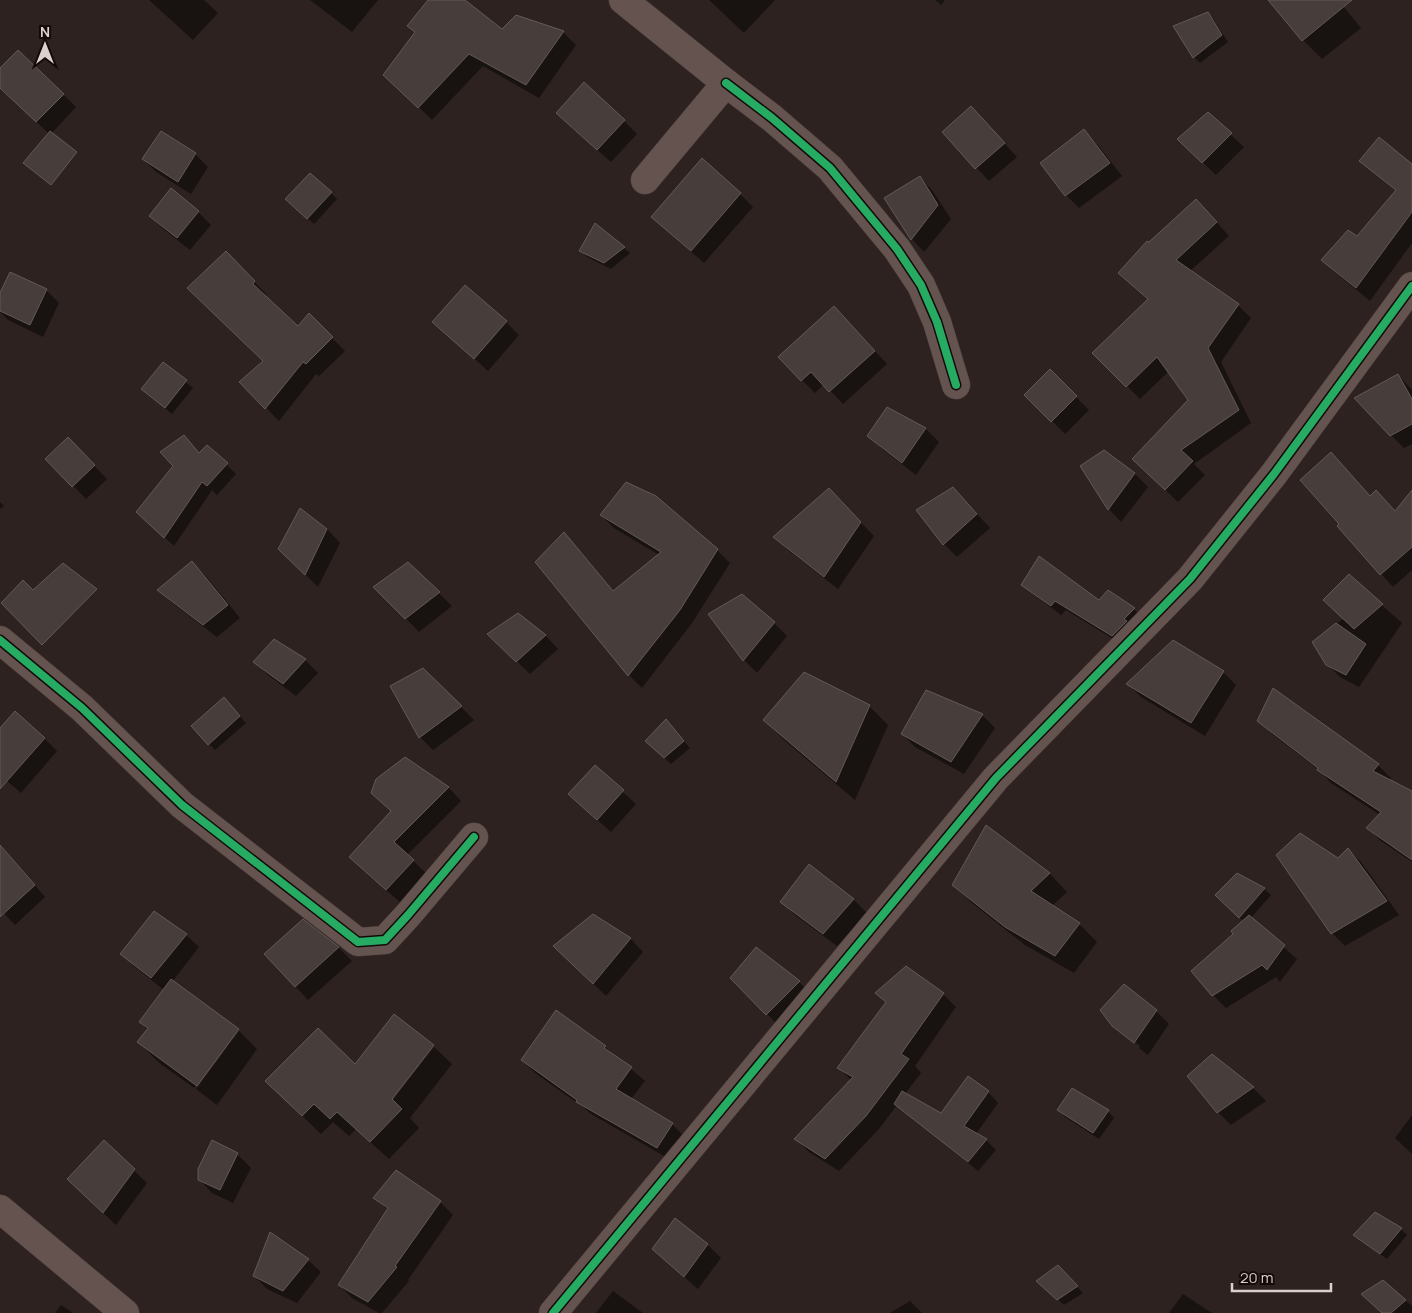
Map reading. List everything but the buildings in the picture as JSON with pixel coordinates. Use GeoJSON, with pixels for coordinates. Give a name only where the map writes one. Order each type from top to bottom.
{"type":"FeatureCollection","features":[{"type":"Feature","properties":{"kind":"street"},"geometry":{"type":"LineString","coordinates":[[623,0],[772,118],[830,168],[897,249],[921,285],[937,322],[956,385]]}},
{"type":"Feature","properties":{"kind":"street"},"geometry":{"type":"LineString","coordinates":[[645,180],[726,83]]}},
{"type":"Feature","properties":{"kind":"street"},"geometry":{"type":"LineString","coordinates":[[553,1313],[996,778],[1190,579],[1274,474],[1412,286]]}},
{"type":"Feature","properties":{"kind":"street"},"geometry":{"type":"LineString","coordinates":[[0,640],[82,708],[182,805],[358,942],[385,940],[474,837]]}},
{"type":"Feature","properties":{"kind":"street"},"geometry":{"type":"LineString","coordinates":[[0,1209],[125,1313]]}},
{"type":"Feature","properties":{"kind":"cycle path"},"geometry":{"type":"LineString","coordinates":[[726,83],[772,118],[830,168],[897,249],[921,285],[937,322],[956,385]]}},
{"type":"Feature","properties":{"kind":"cycle path"},"geometry":{"type":"LineString","coordinates":[[553,1313],[996,778],[1190,579],[1274,474],[1412,286]]}},
{"type":"Feature","properties":{"kind":"cycle path"},"geometry":{"type":"LineString","coordinates":[[0,640],[82,708],[182,805],[358,942],[385,940],[474,837]]}}]}
